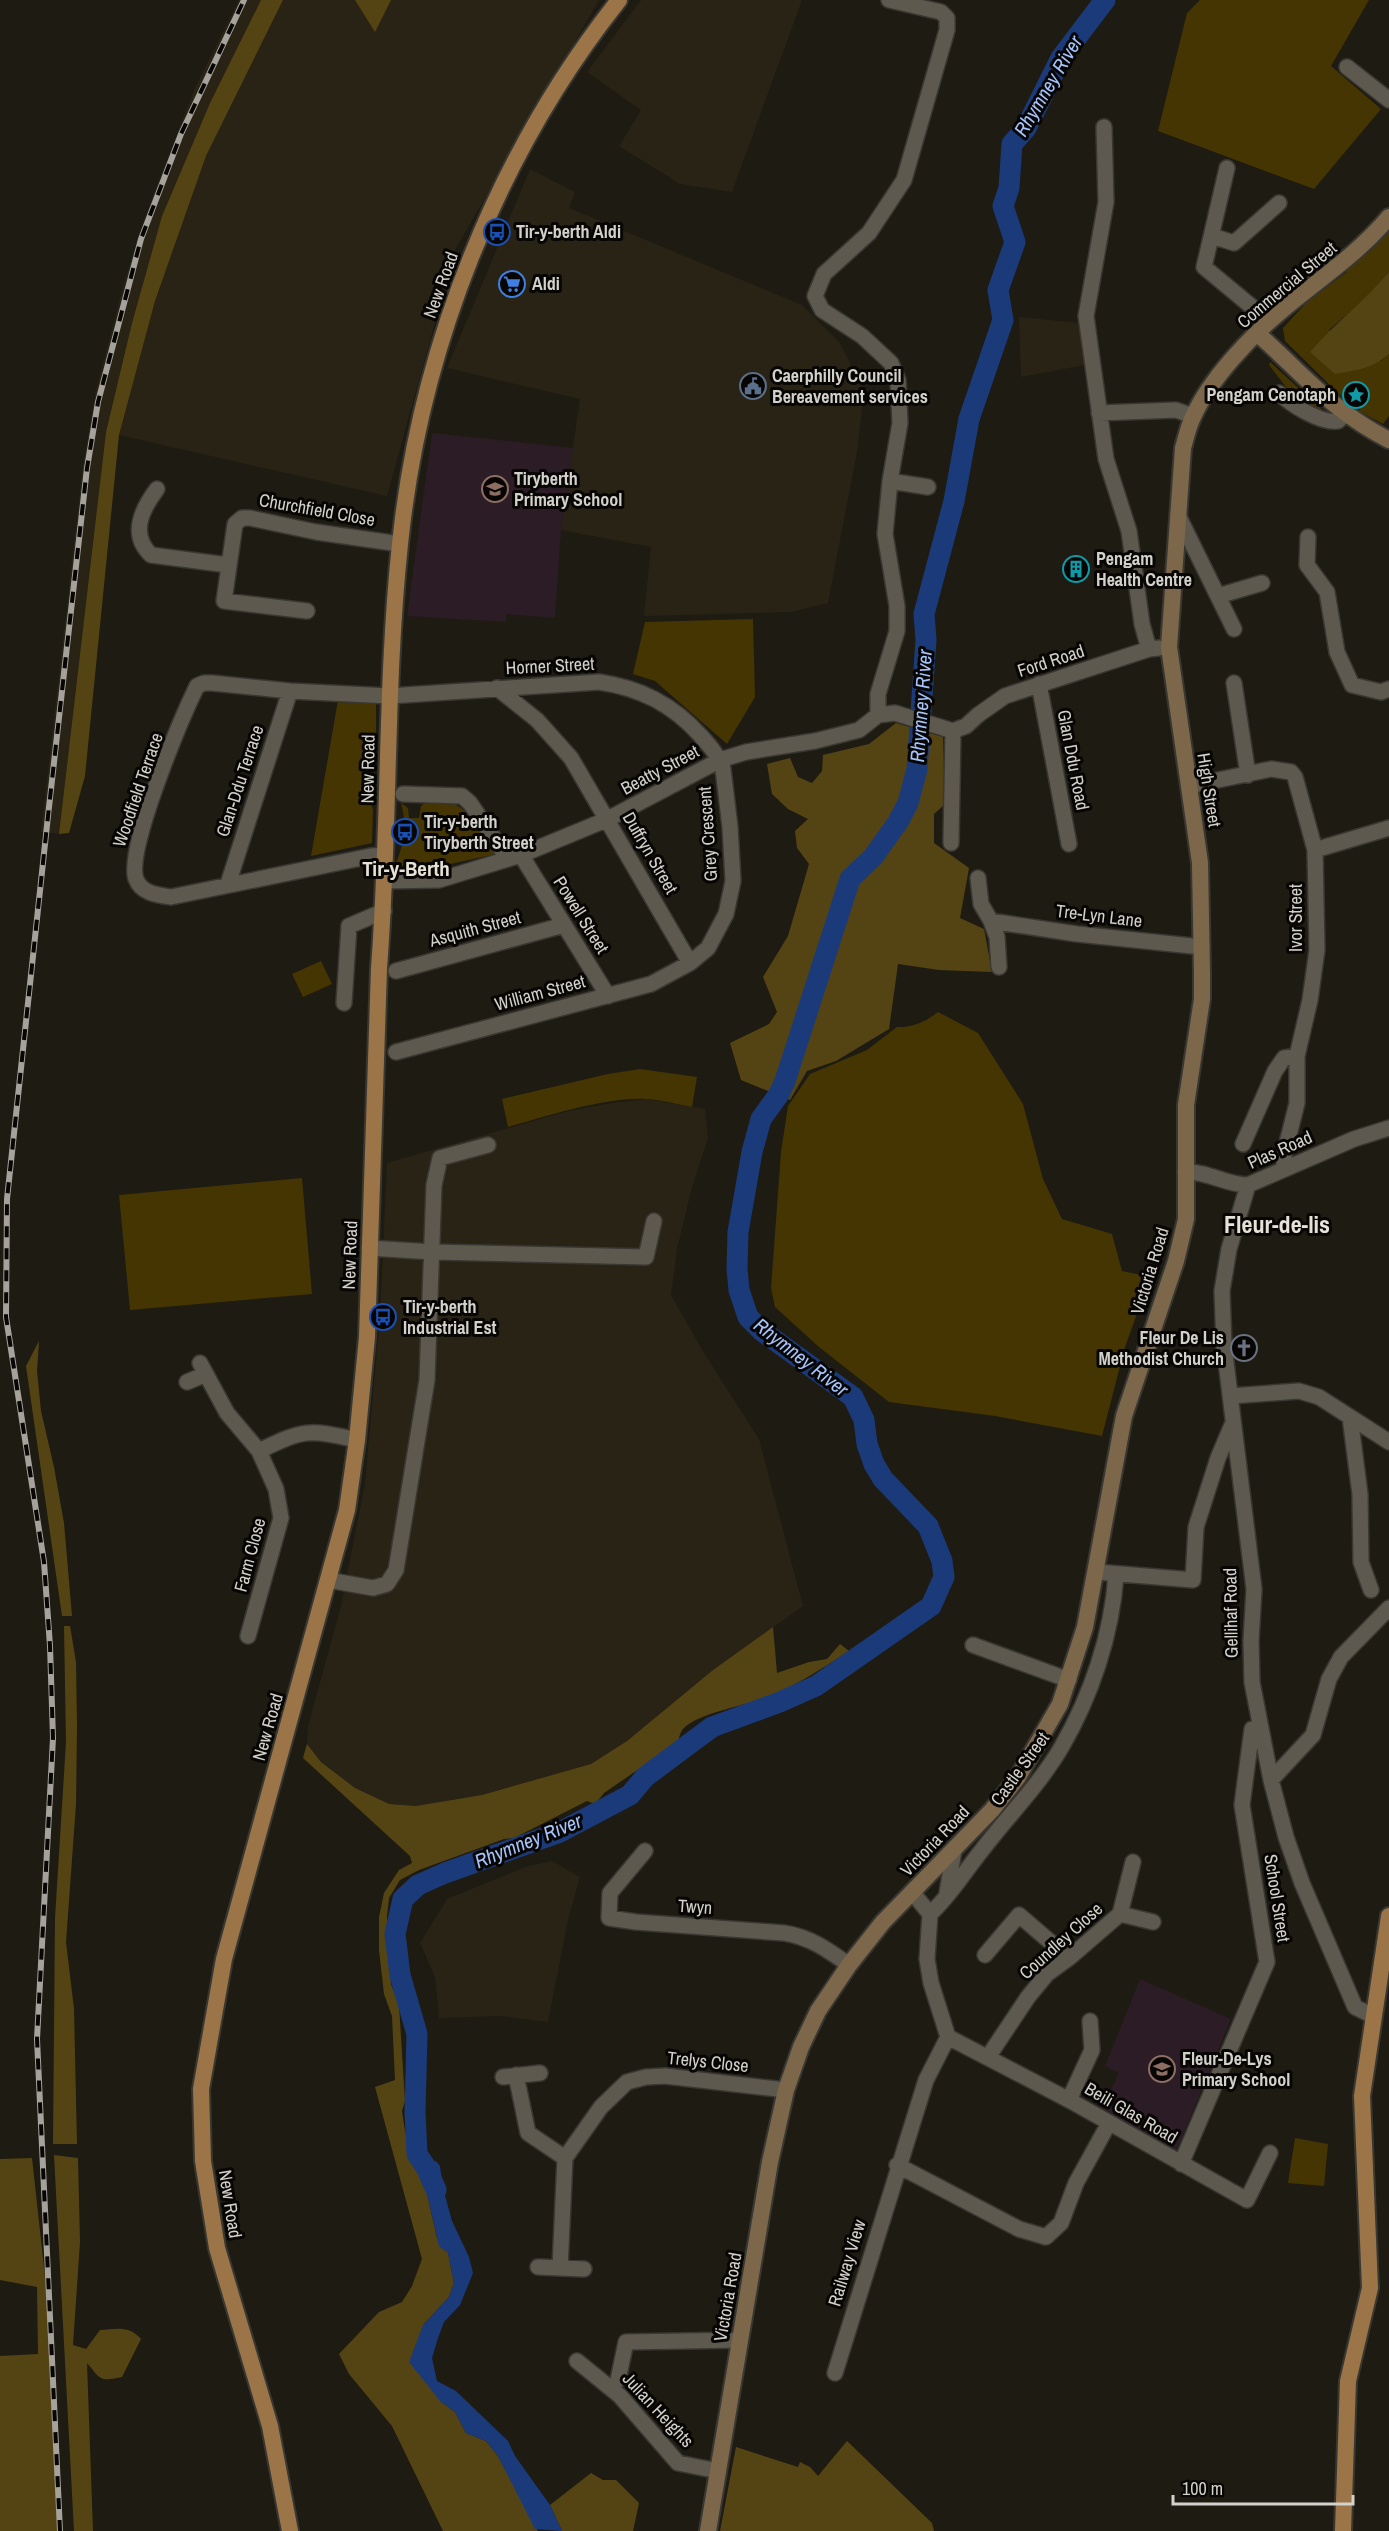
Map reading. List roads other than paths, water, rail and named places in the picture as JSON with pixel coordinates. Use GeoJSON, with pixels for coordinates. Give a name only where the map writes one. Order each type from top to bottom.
{"type":"FeatureCollection","features":[{"type":"Feature","properties":{"kind":"main road","name":"New Road"},"geometry":{"type":"LineString","coordinates":[[290,2531],[270,2426],[234,2308],[211,2216],[203,2161],[201,2089],[224,1959],[346,1510],[357,1440],[367,1337],[379,968],[384,911],[389,696],[400,544],[412,453],[431,377],[454,303],[479,239],[515,163],[562,80],[619,0]]}},
{"type":"Feature","properties":{"kind":"main road","name":"Commercial Street"},"geometry":{"type":"LineString","coordinates":[[1193,416],[1220,375],[1264,328],[1354,254],[1389,217]]}},
{"type":"Feature","properties":{"kind":"main road"},"geometry":{"type":"LineString","coordinates":[[1264,328],[1325,398],[1345,414],[1389,440]]}},
{"type":"Feature","properties":{"kind":"main road","name":"High Street"},"geometry":{"type":"LineString","coordinates":[[1185,1172],[1186,1105],[1202,999],[1200,863],[1169,647],[1184,448],[1193,416]]}},
{"type":"Feature","properties":{"kind":"main road","name":"Victoria Road"},"geometry":{"type":"LineString","coordinates":[[708,2531],[770,2163],[786,2090],[801,2047],[818,2011],[849,1965],[883,1922],[992,1810],[1018,1777],[1041,1740],[1069,1680],[1085,1627],[1097,1572],[1124,1416],[1176,1261],[1186,1219],[1185,1172]]}},
{"type":"Feature","properties":{"kind":"main road"},"geometry":{"type":"LineString","coordinates":[[1344,2531],[1348,2382],[1370,2288],[1362,2096],[1389,1916]]}},
{"type":"Feature","properties":{"kind":"street"},"geometry":{"type":"LineString","coordinates":[[878,715],[878,694],[897,631],[897,606],[885,534],[890,481],[900,423],[898,380],[891,363],[862,336],[822,310],[815,296],[824,274],[869,233],[904,180],[947,30],[947,18],[941,12],[889,0]]}},
{"type":"Feature","properties":{"kind":"street"},"geometry":{"type":"LineString","coordinates":[[1347,67],[1389,100]]}},
{"type":"Feature","properties":{"kind":"street"},"geometry":{"type":"LineString","coordinates":[[1104,127],[1106,202],[1086,316],[1106,459],[1129,531],[1142,624],[1149,649]]}},
{"type":"Feature","properties":{"kind":"street"},"geometry":{"type":"LineString","coordinates":[[1227,168],[1204,267],[1264,328]]}},
{"type":"Feature","properties":{"kind":"street"},"geometry":{"type":"LineString","coordinates":[[1212,236],[1234,243],[1279,203]]}},
{"type":"Feature","properties":{"kind":"street"},"geometry":{"type":"LineString","coordinates":[[1279,393],[1289,403],[1328,421],[1338,421],[1345,414]]}},
{"type":"Feature","properties":{"kind":"street"},"geometry":{"type":"LineString","coordinates":[[1099,413],[1176,410],[1193,416]]}},
{"type":"Feature","properties":{"kind":"street"},"geometry":{"type":"LineString","coordinates":[[890,481],[928,487]]}},
{"type":"Feature","properties":{"kind":"street"},"geometry":{"type":"LineString","coordinates":[[157,489],[144,506],[140,518],[140,542],[146,550],[151,555],[228,565]]}},
{"type":"Feature","properties":{"kind":"street"},"geometry":{"type":"LineString","coordinates":[[1178,515],[1234,629]]}},
{"type":"Feature","properties":{"kind":"street","name":"Churchfield Close"},"geometry":{"type":"LineString","coordinates":[[307,611],[224,601],[235,524],[242,518],[400,544]]}},
{"type":"Feature","properties":{"kind":"street"},"geometry":{"type":"LineString","coordinates":[[1308,537],[1307,566],[1327,592],[1337,652],[1352,685],[1381,692],[1389,689]]}},
{"type":"Feature","properties":{"kind":"street"},"geometry":{"type":"LineString","coordinates":[[1218,596],[1262,583]]}},
{"type":"Feature","properties":{"kind":"street","name":"Ford Road"},"geometry":{"type":"LineString","coordinates":[[948,729],[966,726],[1005,696],[1149,649],[1169,647]]}},
{"type":"Feature","properties":{"kind":"street","name":"Horner Street"},"geometry":{"type":"LineString","coordinates":[[389,696],[575,682],[599,682],[625,686],[649,695],[681,716],[720,760]]}},
{"type":"Feature","properties":{"kind":"street","name":"Woodfield Terrace"},"geometry":{"type":"LineString","coordinates":[[385,855],[374,855],[171,897],[148,892],[141,887],[136,879],[133,865],[147,812],[197,686],[212,683],[290,691],[389,696]]}},
{"type":"Feature","properties":{"kind":"street"},"geometry":{"type":"LineString","coordinates":[[1234,683],[1248,775]]}},
{"type":"Feature","properties":{"kind":"street","name":"Glan Ddu Road"},"geometry":{"type":"LineString","coordinates":[[1039,684],[1069,844]]}},
{"type":"Feature","properties":{"kind":"street","name":"Duffryn Street"},"geometry":{"type":"LineString","coordinates":[[497,688],[537,720],[559,742],[584,777],[690,963]]}},
{"type":"Feature","properties":{"kind":"street","name":"Glan-Ddu Terrace"},"geometry":{"type":"LineString","coordinates":[[228,884],[290,691]]}},
{"type":"Feature","properties":{"kind":"street","name":"Beatty Street"},"geometry":{"type":"LineString","coordinates":[[384,881],[439,880],[515,857],[608,819],[720,760],[746,752],[815,741],[859,730],[878,715],[895,713],[948,729]]}},
{"type":"Feature","properties":{"kind":"street"},"geometry":{"type":"LineString","coordinates":[[948,729],[951,843]]}},
{"type":"Feature","properties":{"kind":"street","name":"Grey Crescent"},"geometry":{"type":"LineString","coordinates":[[690,963],[708,948],[718,932],[726,914],[733,881],[730,827],[720,760]]}},
{"type":"Feature","properties":{"kind":"street","name":"Ivor Street"},"geometry":{"type":"LineString","coordinates":[[1189,786],[1271,770],[1291,772],[1295,777],[1315,850],[1317,950],[1310,1000],[1297,1056],[1297,1103],[1284,1155],[1284,1168]]}},
{"type":"Feature","properties":{"kind":"street","name":"Powell Street"},"geometry":{"type":"LineString","coordinates":[[403,794],[462,796],[470,803],[515,857],[564,925],[608,996]]}},
{"type":"Feature","properties":{"kind":"street"},"geometry":{"type":"LineString","coordinates":[[1315,850],[1389,828]]}},
{"type":"Feature","properties":{"kind":"street"},"geometry":{"type":"LineString","coordinates":[[978,878],[981,904],[997,937],[999,967]]}},
{"type":"Feature","properties":{"kind":"street"},"geometry":{"type":"LineString","coordinates":[[344,1003],[349,926],[384,911]]}},
{"type":"Feature","properties":{"kind":"street","name":"Tre-Lyn Lane"},"geometry":{"type":"LineString","coordinates":[[991,921],[1077,934],[1202,947]]}},
{"type":"Feature","properties":{"kind":"street","name":"Asquith Street"},"geometry":{"type":"LineString","coordinates":[[396,971],[564,925]]}},
{"type":"Feature","properties":{"kind":"street","name":"William Street"},"geometry":{"type":"LineString","coordinates":[[396,1052],[651,984],[690,963]]}},
{"type":"Feature","properties":{"kind":"street"},"geometry":{"type":"LineString","coordinates":[[1243,1144],[1275,1071],[1284,1058],[1297,1056]]}},
{"type":"Feature","properties":{"kind":"street","name":"Plas Road"},"geometry":{"type":"LineString","coordinates":[[1185,1172],[1197,1171],[1236,1185],[1248,1185],[1354,1139],[1389,1128]]}},
{"type":"Feature","properties":{"kind":"street"},"geometry":{"type":"LineString","coordinates":[[328,1580],[373,1588],[387,1584],[396,1570],[427,1380],[434,1185],[440,1158],[488,1145]]}},
{"type":"Feature","properties":{"kind":"street","name":"Gellihaf Road"},"geometry":{"type":"LineString","coordinates":[[1248,1185],[1230,1249],[1222,1291],[1224,1346],[1254,1589],[1251,1641],[1252,1682],[1271,1780],[1286,1837],[1302,1883],[1356,2007],[1373,2016]]}},
{"type":"Feature","properties":{"kind":"street"},"geometry":{"type":"LineString","coordinates":[[369,1248],[433,1252],[646,1257],[654,1221]]}},
{"type":"Feature","properties":{"kind":"street","name":"Farm Close"},"geometry":{"type":"LineString","coordinates":[[187,1382],[203,1368],[227,1413],[259,1451],[276,1489],[281,1518],[248,1636]]}},
{"type":"Feature","properties":{"kind":"street"},"geometry":{"type":"LineString","coordinates":[[1231,1396],[1295,1390],[1320,1397],[1389,1442]]}},
{"type":"Feature","properties":{"kind":"street"},"geometry":{"type":"LineString","coordinates":[[1350,1417],[1360,1494],[1361,1562],[1371,1590]]}},
{"type":"Feature","properties":{"kind":"street"},"geometry":{"type":"LineString","coordinates":[[1097,1572],[1193,1580],[1196,1527],[1218,1458],[1233,1423]]}},
{"type":"Feature","properties":{"kind":"street"},"geometry":{"type":"LineString","coordinates":[[259,1451],[295,1434],[320,1431],[357,1440]]}},
{"type":"Feature","properties":{"kind":"street","name":"Castle Street"},"geometry":{"type":"LineString","coordinates":[[930,1914],[1018,1808],[1060,1749],[1098,1666],[1113,1606],[1116,1575]]}},
{"type":"Feature","properties":{"kind":"street"},"geometry":{"type":"LineString","coordinates":[[1271,1780],[1313,1735],[1329,1679],[1341,1658],[1389,1608]]}},
{"type":"Feature","properties":{"kind":"street"},"geometry":{"type":"LineString","coordinates":[[973,1645],[1069,1680]]}},
{"type":"Feature","properties":{"kind":"street","name":"School Street"},"geometry":{"type":"LineString","coordinates":[[1181,2164],[1267,1962],[1242,1804],[1252,1729]]}},
{"type":"Feature","properties":{"kind":"street"},"geometry":{"type":"LineString","coordinates":[[946,1896],[954,1850]]}},
{"type":"Feature","properties":{"kind":"street","name":"Twyn"},"geometry":{"type":"LineString","coordinates":[[645,1851],[610,1893],[609,1917],[636,1922],[802,1936],[825,1947],[849,1965]]}},
{"type":"Feature","properties":{"kind":"street","name":"Coundley Close"},"geometry":{"type":"LineString","coordinates":[[988,2057],[1028,1997],[1047,1974],[1120,1914],[1133,1862]]}},
{"type":"Feature","properties":{"kind":"street"},"geometry":{"type":"LineString","coordinates":[[912,1892],[930,1914],[927,1959],[931,1983],[948,2037]]}},
{"type":"Feature","properties":{"kind":"street","name":"Coundley Close"},"geometry":{"type":"LineString","coordinates":[[1120,1914],[1153,1922]]}},
{"type":"Feature","properties":{"kind":"street"},"geometry":{"type":"LineString","coordinates":[[985,1955],[1019,1915],[1069,1958]]}},
{"type":"Feature","properties":{"kind":"street"},"geometry":{"type":"LineString","coordinates":[[1070,2100],[1092,2050],[1090,2021]]}},
{"type":"Feature","properties":{"kind":"street","name":"Beili Glas Road"},"geometry":{"type":"LineString","coordinates":[[948,2037],[1070,2100],[1247,2200],[1270,2153]]}},
{"type":"Feature","properties":{"kind":"street","name":"Railway View"},"geometry":{"type":"LineString","coordinates":[[835,2373],[897,2165],[926,2080],[948,2037]]}},
{"type":"Feature","properties":{"kind":"street"},"geometry":{"type":"LineString","coordinates":[[540,2073],[510,2076],[528,2133],[565,2158],[560,2268]]}},
{"type":"Feature","properties":{"kind":"street","name":"Trelys Close"},"geometry":{"type":"LineString","coordinates":[[565,2158],[601,2107],[627,2082],[646,2077],[666,2076],[786,2090]]}},
{"type":"Feature","properties":{"kind":"street"},"geometry":{"type":"LineString","coordinates":[[897,2165],[1019,2229],[1046,2237],[1061,2223],[1076,2183],[1109,2123]]}},
{"type":"Feature","properties":{"kind":"street"},"geometry":{"type":"LineString","coordinates":[[538,2267],[584,2269]]}},
{"type":"Feature","properties":{"kind":"street"},"geometry":{"type":"LineString","coordinates":[[618,2380],[626,2342],[740,2340]]}},
{"type":"Feature","properties":{"kind":"street","name":"Julian Heights"},"geometry":{"type":"LineString","coordinates":[[577,2361],[620,2396],[678,2463],[718,2471]]}},
{"type":"Feature","properties":{"kind":"water"},"geometry":{"type":"Polygon","coordinates":[[[436,2161],[440,2166],[452,2221],[469,2257],[473,2273],[460,2305],[444,2322],[438,2338],[432,2358],[437,2381],[456,2391],[508,2441],[515,2456],[550,2505],[562,2531],[535,2529],[498,2456],[486,2441],[466,2433],[455,2412],[440,2401],[409,2362],[423,2325],[449,2297],[454,2283],[448,2253],[439,2246],[425,2185],[415,2166],[436,2161]]]}},
{"type":"Feature","properties":{"kind":"waterway","name":"Rhymney River"},"geometry":{"type":"LineString","coordinates":[[436,2190],[427,2169],[417,2154],[415,2112],[417,2034],[400,1975],[395,1934],[403,1899],[418,1885],[445,1873],[560,1832],[630,1795],[645,1777],[712,1727],[816,1686],[931,1606],[944,1577],[942,1561],[928,1526],[883,1479],[874,1464],[867,1444],[864,1420],[853,1397],[762,1331],[748,1317],[739,1290],[738,1232],[752,1152],[761,1119],[779,1094],[785,1081],[850,879],[873,857],[898,822],[908,803],[917,769],[926,640],[924,614],[954,501],[969,419],[1003,320],[998,290],[1015,242],[1003,206],[1009,188],[1012,144],[1026,128],[1061,58],[1105,0]]}},
{"type":"Feature","properties":{"kind":"railway"},"geometry":{"type":"LineString","coordinates":[[60,2531],[37,2039],[53,1738],[50,1646],[44,1562],[6,1317],[7,1199],[87,468],[98,402],[141,239],[181,134],[244,0]]}},
{"type":"Feature","properties":{"kind":"place","name":"Tir-y-berth Aldi"},"geometry":{"type":"Point","coordinates":[497,232]}},
{"type":"Feature","properties":{"kind":"place","name":"Aldi"},"geometry":{"type":"Point","coordinates":[512,284]}},
{"type":"Feature","properties":{"kind":"place","name":"Caerphilly Council Bereavement services"},"geometry":{"type":"Point","coordinates":[753,386]}},
{"type":"Feature","properties":{"kind":"place","name":"Pengam Cenotaph"},"geometry":{"type":"Point","coordinates":[1356,395]}},
{"type":"Feature","properties":{"kind":"place","name":"Tiryberth Primary School"},"geometry":{"type":"Point","coordinates":[495,489]}},
{"type":"Feature","properties":{"kind":"place","name":"Pengam Health Centre"},"geometry":{"type":"Point","coordinates":[1076,569]}},
{"type":"Feature","properties":{"kind":"place","name":"Tir-y-berth Tiryberth Street"},"geometry":{"type":"Point","coordinates":[405,832]}},
{"type":"Feature","properties":{"kind":"place","name":"Tir-y-berth Industrial Est"},"geometry":{"type":"Point","coordinates":[383,1317]}},
{"type":"Feature","properties":{"kind":"place","name":"Fleur De Lis Methodist Church"},"geometry":{"type":"Point","coordinates":[1244,1348]}},
{"type":"Feature","properties":{"kind":"place","name":"Fleur-De-Lys Primary School"},"geometry":{"type":"Point","coordinates":[1162,2069]}},
{"type":"Feature","properties":{"kind":"district","name":"Tir-y-Berth"},"geometry":{"type":"Point","coordinates":[406,869]}},
{"type":"Feature","properties":{"kind":"district","name":"Fleur-de-lis"},"geometry":{"type":"Point","coordinates":[1277,1225]}}]}
